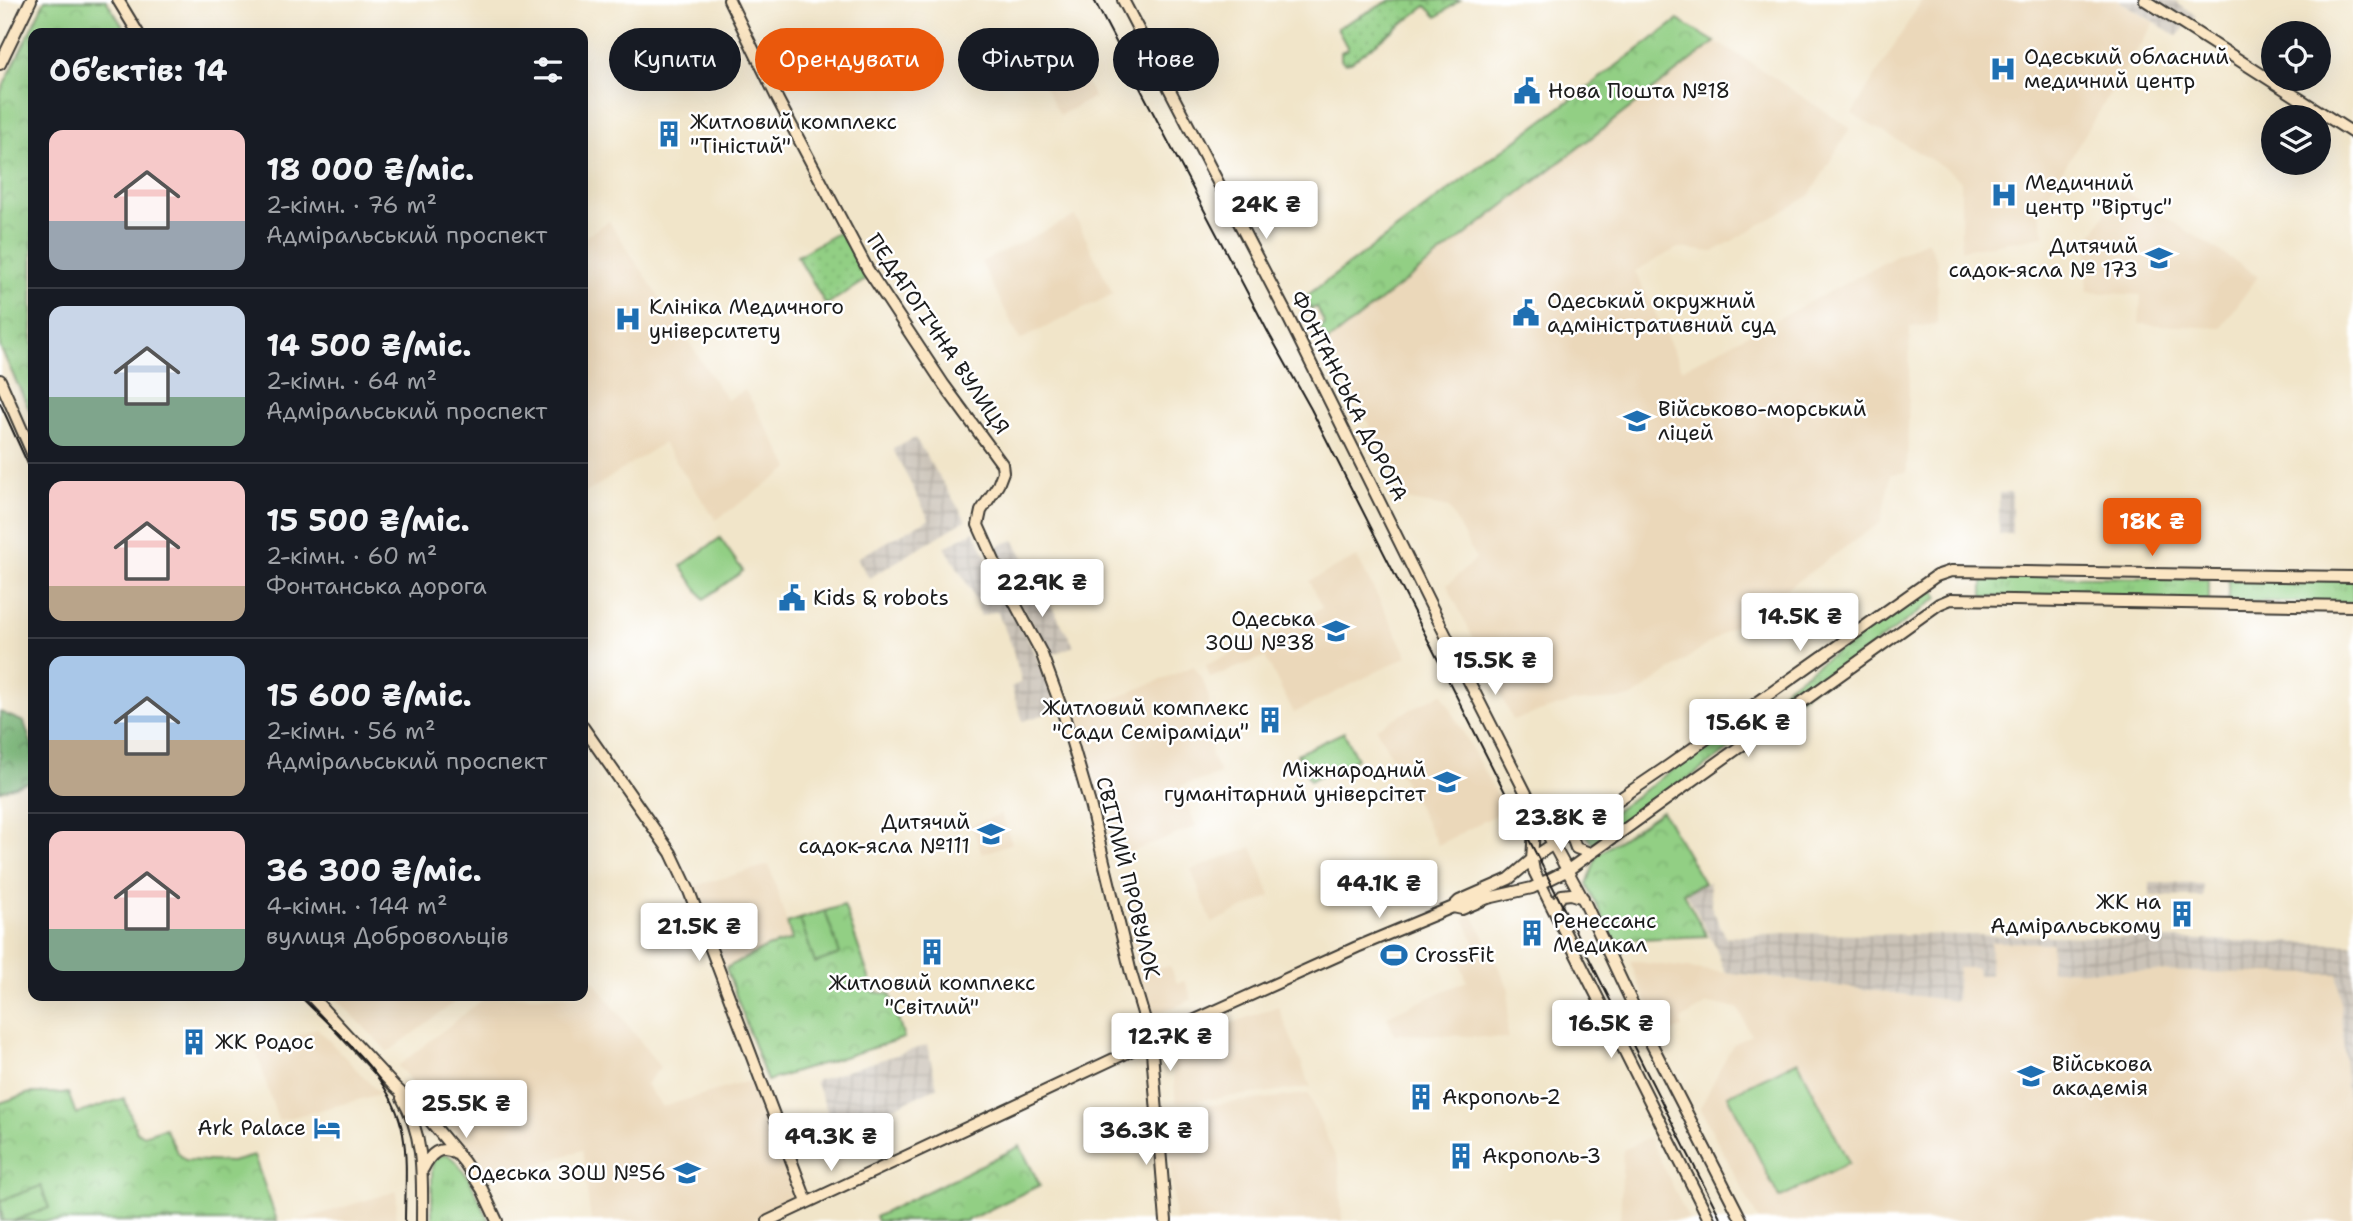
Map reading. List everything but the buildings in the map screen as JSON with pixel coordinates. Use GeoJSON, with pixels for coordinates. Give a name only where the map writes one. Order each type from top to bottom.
{"type":"FeatureCollection","features":[{"type":"Feature","properties":{"kind":"main road"},"geometry":{"type":"LineString","coordinates":[[0,64],[31,0]]}},
{"type":"Feature","properties":{"kind":"main road"},"geometry":{"type":"LineString","coordinates":[[118,0],[135,28]]}},
{"type":"Feature","properties":{"kind":"main road","name":"ПЕДАГОГІЧНА ВУЛИЦЯ"},"geometry":{"type":"LineString","coordinates":[[729,0],[778,100],[868,270],[1002,468]]}},
{"type":"Feature","properties":{"kind":"main road","name":"ФОНТАНСЬКА ДОРОГА"},"geometry":{"type":"LineString","coordinates":[[1123,0],[1284,309],[1535,811],[1568,870]]}},
{"type":"Feature","properties":{"kind":"main road"},"geometry":{"type":"LineString","coordinates":[[2144,0],[2353,133]]}},
{"type":"Feature","properties":{"kind":"main road"},"geometry":{"type":"LineString","coordinates":[[0,380],[28,444]]}},
{"type":"Feature","properties":{"kind":"main road","name":"СВІТЛИЙ ПРОВУЛОК"},"geometry":{"type":"LineString","coordinates":[[1002,468],[998,485],[981,511],[978,525],[1041,652],[1090,804],[1131,973],[1151,1040],[1166,1221]]}},
{"type":"Feature","properties":{"kind":"main road"},"geometry":{"type":"LineString","coordinates":[[768,1221],[1151,1040],[1453,907],[1459,901],[1509,879],[1554,844],[1936,576],[1951,571],[2353,577]]}},
{"type":"Feature","properties":{"kind":"main road"},"geometry":{"type":"LineString","coordinates":[[1453,907],[1462,909],[1540,884],[1568,870],[1816,690],[1939,604],[1951,599],[2353,606]]}},
{"type":"Feature","properties":{"kind":"main road"},"geometry":{"type":"LineString","coordinates":[[588,734],[671,853],[683,878],[807,1202]]}},
{"type":"Feature","properties":{"kind":"main road"},"geometry":{"type":"LineString","coordinates":[[1535,811],[1532,860],[1540,884],[1710,1221]]}},
{"type":"Feature","properties":{"kind":"main road"},"geometry":{"type":"LineString","coordinates":[[1575,830],[1572,837],[1576,848],[1590,853]]}},
{"type":"Feature","properties":{"kind":"main road"},"geometry":{"type":"LineString","coordinates":[[1568,870],[1741,1221]]}},
{"type":"Feature","properties":{"kind":"main road"},"geometry":{"type":"LineString","coordinates":[[1555,911],[1556,903],[1562,895],[1572,894],[1583,898]]}},
{"type":"Feature","properties":{"kind":"main road"},"geometry":{"type":"LineString","coordinates":[[316,1001],[427,1117],[464,1162],[482,1189],[497,1221]]}},
{"type":"Feature","properties":{"kind":"main road"},"geometry":{"type":"LineString","coordinates":[[396,1087],[413,1118],[418,1134],[422,1171],[422,1221]]}},
{"type":"Feature","properties":{"kind":"main road"},"geometry":{"type":"LineString","coordinates":[[422,1171],[431,1155],[441,1150],[454,1153],[464,1162]]}},
{"type":"Feature","properties":{"kind":"shaded area","name":"Одеський обласний медичний центр"},"geometry":{"type":"Polygon","coordinates":[[[1922,0],[2117,0],[2154,23],[2038,210],[2045,236],[1961,250],[1961,181],[1947,169],[1852,114],[1922,0]]]}},
{"type":"Feature","properties":{"kind":"shaded area"},"geometry":{"type":"Polygon","coordinates":[[[2118,0],[2172,0],[2196,16],[2177,36],[2118,0]]]}},
{"type":"Feature","properties":{"kind":"shaded area","name":"Військово-морський ліцей"},"geometry":{"type":"Polygon","coordinates":[[[1715,42],[1850,128],[1809,196],[1713,252],[1678,248],[1635,271],[1682,369],[1927,240],[1937,261],[1937,324],[1910,327],[1907,472],[1891,474],[1881,522],[1631,698],[1572,702],[1513,720],[1447,585],[1476,559],[1449,508],[1407,500],[1327,342],[1715,42]]]}},
{"type":"Feature","properties":{"kind":"shaded area"},"geometry":{"type":"Polygon","coordinates":[[[1047,91],[1091,91],[1094,97],[1060,115],[1047,91]]]}},
{"type":"Feature","properties":{"kind":"shaded area","name":"Дитячий садок-ясла № 173"},"geometry":{"type":"Polygon","coordinates":[[[2121,189],[2258,276],[2221,328],[2139,324],[2141,295],[2087,292],[2088,241],[2121,189]]]}},
{"type":"Feature","properties":{"kind":"shaded area"},"geometry":{"type":"Polygon","coordinates":[[[1075,216],[1113,294],[1020,340],[981,262],[1075,216]]]}},
{"type":"Feature","properties":{"kind":"shaded area","name":"Клініка Медичного університету"},"geometry":{"type":"Polygon","coordinates":[[[609,221],[727,400],[745,390],[790,468],[716,520],[663,443],[588,492],[588,235],[609,221]]]}},
{"type":"Feature","properties":{"kind":"shaded area"},"geometry":{"type":"Polygon","coordinates":[[[915,438],[966,520],[869,578],[857,558],[929,519],[893,449],[915,438]]]}},
{"type":"Feature","properties":{"kind":"shaded area"},"geometry":{"type":"Polygon","coordinates":[[[1999,493],[2012,493],[2012,534],[1999,534],[1999,493]]]}},
{"type":"Feature","properties":{"kind":"shaded area"},"geometry":{"type":"Polygon","coordinates":[[[974,531],[1034,650],[1058,710],[1023,721],[1011,687],[1022,682],[1011,644],[997,611],[981,616],[972,592],[945,547],[974,531]]]}},
{"type":"Feature","properties":{"kind":"shaded area"},"geometry":{"type":"Polygon","coordinates":[[[1014,540],[1074,646],[1050,655],[1013,591],[995,547],[1014,540]]]}},
{"type":"Feature","properties":{"kind":"shaded area","name":"Одеська ЗОШ №38"},"geometry":{"type":"Polygon","coordinates":[[[1357,557],[1408,656],[1294,713],[1265,657],[1210,678],[1206,665],[1258,642],[1322,608],[1309,581],[1357,557]]]}},
{"type":"Feature","properties":{"kind":"shaded area"},"geometry":{"type":"Polygon","coordinates":[[[1194,666],[1209,697],[1211,755],[1221,774],[1181,786],[1196,827],[1115,858],[1068,718],[1194,666]]]}},
{"type":"Feature","properties":{"kind":"shaded area","name":"Міжнародний гуманітарний універсітет"},"geometry":{"type":"Polygon","coordinates":[[[1442,693],[1505,810],[1438,845],[1376,728],[1442,693]]]}},
{"type":"Feature","properties":{"kind":"shaded area","name":"Дитячий садок-ясла №111"},"geometry":{"type":"Polygon","coordinates":[[[1001,814],[1012,843],[982,854],[971,825],[1001,814]]]}},
{"type":"Feature","properties":{"kind":"shaded area"},"geometry":{"type":"Polygon","coordinates":[[[1252,847],[1271,896],[1212,923],[1191,870],[1252,847]]]}},
{"type":"Feature","properties":{"kind":"shaded area"},"geometry":{"type":"Polygon","coordinates":[[[769,865],[787,923],[844,905],[874,992],[890,994],[904,1038],[767,1081],[695,886],[769,865]]]}},
{"type":"Feature","properties":{"kind":"shaded area"},"geometry":{"type":"Polygon","coordinates":[[[1709,882],[1713,911],[1726,937],[1785,933],[2056,936],[2353,944],[2353,1172],[2338,974],[2051,970],[2052,943],[1991,942],[1990,975],[1978,975],[1977,968],[1958,968],[1956,1001],[1725,972],[1715,946],[1686,892],[1709,882]]]}},
{"type":"Feature","properties":{"kind":"shaded area"},"geometry":{"type":"Polygon","coordinates":[[[2150,883],[2203,884],[2203,897],[2150,896],[2150,883]]]}},
{"type":"Feature","properties":{"kind":"shaded area"},"geometry":{"type":"Polygon","coordinates":[[[1473,914],[1509,989],[1507,1039],[1399,1034],[1395,1036],[1387,1016],[1467,981],[1456,953],[1475,944],[1464,918],[1473,914]]]}},
{"type":"Feature","properties":{"kind":"shaded area"},"geometry":{"type":"Polygon","coordinates":[[[1138,925],[1155,969],[1170,966],[1177,983],[1185,981],[1192,999],[1151,1015],[1138,974],[1129,926],[1138,925]]]}},
{"type":"Feature","properties":{"kind":"shaded area","name":"Військова академія"},"geometry":{"type":"Polygon","coordinates":[[[1990,942],[2052,943],[2051,970],[2338,974],[2353,1172],[2353,1221],[1759,1221],[1700,1108],[1733,1044],[1751,1035],[1738,1008],[1707,1004],[1681,1020],[1682,1028],[1659,1036],[1630,961],[1955,1001],[1958,968],[1977,968],[1990,942]]]}},
{"type":"Feature","properties":{"kind":"shaded area"},"geometry":{"type":"Polygon","coordinates":[[[588,973],[660,1067],[646,1084],[662,1107],[755,1079],[799,1197],[751,1221],[591,1221],[582,1150],[489,1181],[464,1143],[398,1066],[481,1001],[588,1001],[588,973]]]}},
{"type":"Feature","properties":{"kind":"shaded area"},"geometry":{"type":"Polygon","coordinates":[[[339,1001],[456,1001],[388,1052],[339,1001]]]}},
{"type":"Feature","properties":{"kind":"shaded area"},"geometry":{"type":"Polygon","coordinates":[[[1278,1006],[1311,1087],[1176,1103],[1171,1046],[1278,1006]]]}},
{"type":"Feature","properties":{"kind":"shaded area"},"geometry":{"type":"Polygon","coordinates":[[[317,1028],[380,1094],[278,1121],[256,1051],[317,1028]]]}},
{"type":"Feature","properties":{"kind":"shaded area"},"geometry":{"type":"Polygon","coordinates":[[[927,1045],[937,1087],[837,1134],[815,1081],[927,1045]]]}},
{"type":"Feature","properties":{"kind":"shaded area"},"geometry":{"type":"Polygon","coordinates":[[[1308,1094],[1339,1165],[1342,1221],[1175,1221],[1167,1110],[1308,1094]]]}},
{"type":"Feature","properties":{"kind":"shaded area"},"geometry":{"type":"Polygon","coordinates":[[[1649,1137],[1689,1220],[1620,1221],[1623,1150],[1649,1137]]]}},
{"type":"Feature","properties":{"kind":"shaded area"},"geometry":{"type":"Polygon","coordinates":[[[397,1191],[396,1221],[298,1221],[397,1191]]]}},
{"type":"Feature","properties":{"kind":"green space"},"geometry":{"type":"Polygon","coordinates":[[[45,0],[106,0],[124,28],[31,28],[45,0]]]}},
{"type":"Feature","properties":{"kind":"green space"},"geometry":{"type":"Polygon","coordinates":[[[1391,0],[1460,0],[1437,17],[1426,6],[1351,62],[1344,63],[1341,52],[1348,49],[1337,28],[1391,0]]]}},
{"type":"Feature","properties":{"kind":"green space"},"geometry":{"type":"Polygon","coordinates":[[[1678,20],[1715,42],[1327,342],[1320,328],[1325,325],[1317,307],[1311,309],[1305,297],[1678,20]]]}},
{"type":"Feature","properties":{"kind":"green space"},"geometry":{"type":"Polygon","coordinates":[[[28,35],[28,406],[0,347],[0,93],[28,35]]]}},
{"type":"Feature","properties":{"kind":"green space"},"geometry":{"type":"Polygon","coordinates":[[[841,231],[867,279],[826,305],[797,256],[841,231]]]}},
{"type":"Feature","properties":{"kind":"green space"},"geometry":{"type":"Polygon","coordinates":[[[720,538],[743,571],[704,599],[681,566],[720,538]]]}},
{"type":"Feature","properties":{"kind":"green space"},"geometry":{"type":"Polygon","coordinates":[[[1983,575],[2209,579],[2209,601],[1983,597],[1983,575]]]}},
{"type":"Feature","properties":{"kind":"green space"},"geometry":{"type":"Polygon","coordinates":[[[2228,579],[2353,580],[2353,603],[2228,601],[2228,579]]]}},
{"type":"Feature","properties":{"kind":"green space"},"geometry":{"type":"Polygon","coordinates":[[[1932,582],[1938,598],[1595,846],[1585,833],[1932,582]]]}},
{"type":"Feature","properties":{"kind":"green space"},"geometry":{"type":"Polygon","coordinates":[[[0,712],[24,722],[28,734],[28,782],[0,791],[0,712]]]}},
{"type":"Feature","properties":{"kind":"green space"},"geometry":{"type":"Polygon","coordinates":[[[1344,732],[1357,759],[1310,781],[1297,754],[1344,732]]]}},
{"type":"Feature","properties":{"kind":"green space"},"geometry":{"type":"Polygon","coordinates":[[[1662,811],[1704,883],[1683,893],[1707,936],[1614,940],[1587,885],[1597,855],[1662,811]]]}},
{"type":"Feature","properties":{"kind":"green space"},"geometry":{"type":"Polygon","coordinates":[[[844,905],[874,992],[890,994],[904,1038],[767,1081],[726,968],[767,947],[792,940],[787,923],[844,905]]]}},
{"type":"Feature","properties":{"kind":"green space"},"geometry":{"type":"Polygon","coordinates":[[[825,911],[840,954],[815,963],[800,919],[825,911]]]}},
{"type":"Feature","properties":{"kind":"green space"},"geometry":{"type":"Polygon","coordinates":[[[1798,1061],[1849,1163],[1779,1198],[1728,1095],[1798,1061]]]}},
{"type":"Feature","properties":{"kind":"green space"},"geometry":{"type":"Polygon","coordinates":[[[30,1093],[68,1093],[76,1114],[124,1098],[137,1132],[143,1135],[165,1128],[177,1152],[185,1160],[231,1162],[254,1156],[277,1221],[0,1221],[0,1103],[30,1093]]]}},
{"type":"Feature","properties":{"kind":"green space"},"geometry":{"type":"Polygon","coordinates":[[[1020,1146],[1040,1185],[966,1221],[877,1221],[875,1217],[1020,1146]]]}},
{"type":"Feature","properties":{"kind":"green space"},"geometry":{"type":"Polygon","coordinates":[[[447,1154],[467,1176],[489,1221],[432,1221],[433,1161],[447,1154]]]}},
{"type":"Feature","properties":{"kind":"green space"},"geometry":{"type":"Polygon","coordinates":[[[41,1186],[49,1208],[13,1221],[3,1221],[0,1201],[41,1186]]]}},
{"type":"Feature","properties":{"kind":"tram line"},"geometry":{"type":"LineString","coordinates":[[1094,0],[1311,409],[1722,1221]]}},
{"type":"Feature","properties":{"kind":"tram line"},"geometry":{"type":"LineString","coordinates":[[0,403],[28,464]]}},
{"type":"Feature","properties":{"kind":"tram line"},"geometry":{"type":"LineString","coordinates":[[305,1001],[362,1058],[388,1093],[403,1134],[405,1221]]}},
{"type":"Feature","properties":{"kind":"place","name":"Одеський обласний медичний центр"},"geometry":{"type":"Point","coordinates":[2003,69]}},
{"type":"Feature","properties":{"kind":"place","name":"Нова Пошта №18"},"geometry":{"type":"Point","coordinates":[1527,91]}},
{"type":"Feature","properties":{"kind":"place","name":"Житловий комплекс \"Тіністий\""},"geometry":{"type":"Point","coordinates":[669,134]}},
{"type":"Feature","properties":{"kind":"place","name":"Медичний центр \"Віртус\""},"geometry":{"type":"Point","coordinates":[2004,195]}},
{"type":"Feature","properties":{"kind":"place","name":"Дитячий садок-ясла № 173"},"geometry":{"type":"Point","coordinates":[2159,258]}},
{"type":"Feature","properties":{"kind":"place","name":"Одеський окружний адміністративний суд"},"geometry":{"type":"Point","coordinates":[1526,313]}},
{"type":"Feature","properties":{"kind":"place","name":"Клініка Медичного університету"},"geometry":{"type":"Point","coordinates":[628,319]}},
{"type":"Feature","properties":{"kind":"place","name":"Військово-морський ліцей"},"geometry":{"type":"Point","coordinates":[1637,421]}},
{"type":"Feature","properties":{"kind":"place","name":"Kids & robots"},"geometry":{"type":"Point","coordinates":[792,598]}},
{"type":"Feature","properties":{"kind":"place","name":"Одеська ЗОШ №38"},"geometry":{"type":"Point","coordinates":[1336,631]}},
{"type":"Feature","properties":{"kind":"place","name":"Житловий комплекс \"Сади Семіраміди\""},"geometry":{"type":"Point","coordinates":[1270,720]}},
{"type":"Feature","properties":{"kind":"place","name":"Міжнародний гуманітарний універсітет"},"geometry":{"type":"Point","coordinates":[1447,782]}},
{"type":"Feature","properties":{"kind":"place","name":"Дитячий садок-ясла №111"},"geometry":{"type":"Point","coordinates":[991,834]}},
{"type":"Feature","properties":{"kind":"place","name":"ЖК на Адміральському"},"geometry":{"type":"Point","coordinates":[2182,914]}},
{"type":"Feature","properties":{"kind":"place","name":"Ренессанс Медикал"},"geometry":{"type":"Point","coordinates":[1532,933]}},
{"type":"Feature","properties":{"kind":"place","name":"Житловий комплекс \"Світлий\""},"geometry":{"type":"Point","coordinates":[932,952]}},
{"type":"Feature","properties":{"kind":"place","name":"CrossFit"},"geometry":{"type":"Point","coordinates":[1394,955]}},
{"type":"Feature","properties":{"kind":"place","name":"ЖК Родос"},"geometry":{"type":"Point","coordinates":[194,1042]}},
{"type":"Feature","properties":{"kind":"place","name":"Військова академія"},"geometry":{"type":"Point","coordinates":[2031,1076]}},
{"type":"Feature","properties":{"kind":"place","name":"Акрополь-2"},"geometry":{"type":"Point","coordinates":[1421,1097]}},
{"type":"Feature","properties":{"kind":"place","name":"Ark Palace"},"geometry":{"type":"Point","coordinates":[327,1128]}},
{"type":"Feature","properties":{"kind":"place","name":"Акрополь-3"},"geometry":{"type":"Point","coordinates":[1461,1156]}},
{"type":"Feature","properties":{"kind":"place","name":"Одеська ЗОШ №56"},"geometry":{"type":"Point","coordinates":[687,1173]}}]}
